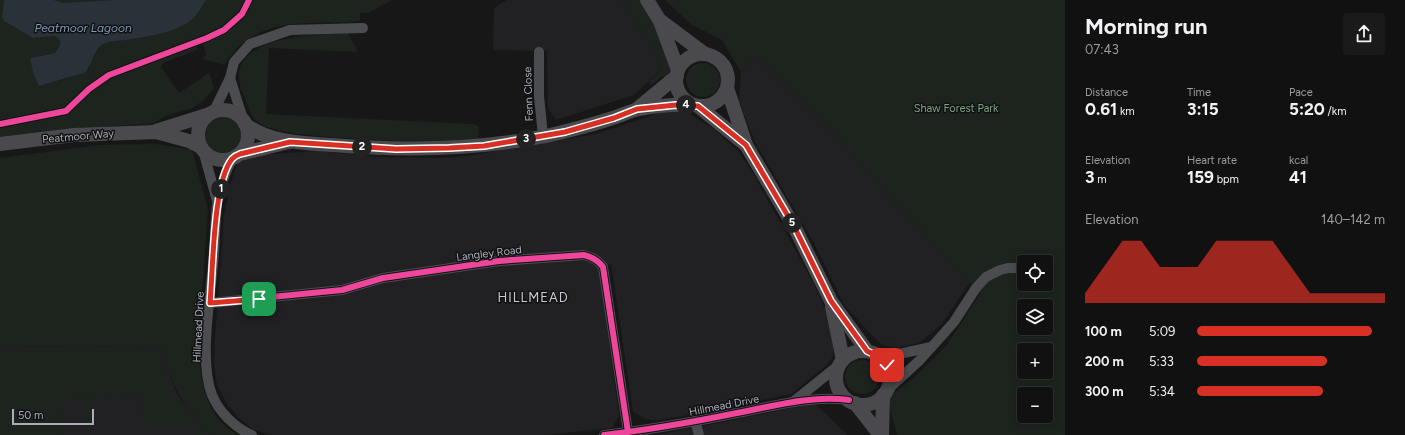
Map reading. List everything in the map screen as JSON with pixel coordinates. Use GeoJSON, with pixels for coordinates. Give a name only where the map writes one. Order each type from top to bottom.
{"type":"FeatureCollection","features":[{"type":"Feature","properties":{"kind":"main road"},"geometry":{"type":"LineString","coordinates":[[647,0],[660,21],[677,73],[677,88],[681,96],[696,105],[746,145]]}},
{"type":"Feature","properties":{"kind":"main road"},"geometry":{"type":"LineString","coordinates":[[660,21],[705,54],[713,56],[725,66],[729,80],[728,88],[746,145],[795,228],[831,301],[867,351]]}},
{"type":"Feature","properties":{"kind":"main road"},"geometry":{"type":"LineString","coordinates":[[637,109],[677,73],[689,58],[705,54]]}},
{"type":"Feature","properties":{"kind":"main road"},"geometry":{"type":"LineString","coordinates":[[290,142],[226,160],[215,159],[202,148],[198,140],[198,129],[210,113],[222,110],[232,111],[257,131],[290,142],[351,147],[425,149],[484,146],[543,136],[591,125],[637,109],[669,105],[712,104],[719,101],[728,88]]}},
{"type":"Feature","properties":{"kind":"main road","name":"Peatmoor Way"},"geometry":{"type":"LineString","coordinates":[[156,132],[210,113]]}},
{"type":"Feature","properties":{"kind":"main road"},"geometry":{"type":"LineString","coordinates":[[236,156],[247,141],[248,131],[244,122]]}},
{"type":"Feature","properties":{"kind":"main road","name":"Peatmoor Way"},"geometry":{"type":"LineString","coordinates":[[0,144],[82,134],[156,132],[189,141],[202,148]]}},
{"type":"Feature","properties":{"kind":"main road"},"geometry":{"type":"LineString","coordinates":[[831,301],[841,362],[837,373],[838,388],[881,435]]}},
{"type":"Feature","properties":{"kind":"main road"},"geometry":{"type":"LineString","coordinates":[[841,362],[858,351],[867,351],[881,358],[887,365],[890,374],[889,383],[885,393],[881,435]]}},
{"type":"Feature","properties":{"kind":"main road"},"geometry":{"type":"LineString","coordinates":[[852,402],[870,403],[885,393]]}},
{"type":"Feature","properties":{"kind":"street"},"geometry":{"type":"LineString","coordinates":[[210,113],[230,78],[232,67],[237,57],[250,44],[260,39],[296,30],[363,28]]}},
{"type":"Feature","properties":{"kind":"street","name":"Fenn Close"},"geometry":{"type":"LineString","coordinates":[[539,52],[539,96],[543,136]]}},
{"type":"Feature","properties":{"kind":"street"},"geometry":{"type":"LineString","coordinates":[[230,78],[244,122]]}},
{"type":"Feature","properties":{"kind":"street","name":"Hillmead Drive"},"geometry":{"type":"LineString","coordinates":[[202,148],[218,203]]}},
{"type":"Feature","properties":{"kind":"street","name":"Hillmead Drive"},"geometry":{"type":"LineString","coordinates":[[236,156],[226,172],[218,203],[210,303],[207,359],[208,380],[213,395],[229,419],[252,435]]}},
{"type":"Feature","properties":{"kind":"street","name":"Langley Road"},"geometry":{"type":"LineString","coordinates":[[210,303],[342,290],[382,278],[499,261],[584,255],[590,256],[597,260],[603,267],[628,432]]}},
{"type":"Feature","properties":{"kind":"street"},"geometry":{"type":"LineString","coordinates":[[885,393],[920,360],[954,322],[976,288],[986,277],[1000,270],[1017,269]]}},
{"type":"Feature","properties":{"kind":"street"},"geometry":{"type":"LineString","coordinates":[[881,358],[931,347]]}},
{"type":"Feature","properties":{"kind":"street","name":"Hillmead Drive"},"geometry":{"type":"LineString","coordinates":[[793,402],[841,362]]}},
{"type":"Feature","properties":{"kind":"street","name":"Hillmead Drive"},"geometry":{"type":"LineString","coordinates":[[604,435],[695,421],[793,402],[829,399],[852,402]]}},
{"type":"Feature","properties":{"kind":"street"},"geometry":{"type":"LineString","coordinates":[[695,421],[699,435]]}},
{"type":"Feature","properties":{"kind":"shaded area"},"geometry":{"type":"Polygon","coordinates":[[[507,0],[622,0],[643,31],[662,69],[634,95],[556,120],[548,108],[547,51],[493,50],[494,8],[507,0]]]}},
{"type":"Feature","properties":{"kind":"shaded area"},"geometry":{"type":"Polygon","coordinates":[[[753,57],[758,59],[826,127],[970,282],[942,324],[919,343],[895,348],[881,345],[844,305],[814,243],[755,142],[739,102],[741,72],[753,57]]]}},
{"type":"Feature","properties":{"kind":"shaded area"},"geometry":{"type":"Polygon","coordinates":[[[662,112],[681,112],[690,114],[714,129],[739,152],[753,173],[814,284],[825,309],[834,349],[832,358],[827,365],[791,394],[713,411],[654,421],[643,418],[633,411],[611,264],[599,269],[619,416],[612,428],[546,435],[270,435],[252,429],[238,417],[227,404],[217,385],[214,365],[215,338],[224,215],[231,182],[238,162],[260,155],[316,151],[376,157],[441,158],[474,155],[596,134],[662,112]]]}},
{"type":"Feature","properties":{"kind":"shaded area"},"geometry":{"type":"Polygon","coordinates":[[[88,346],[160,348],[177,394],[193,416],[211,435],[0,435],[0,347],[88,346]]]}},
{"type":"Feature","properties":{"kind":"shaded area"},"geometry":{"type":"Polygon","coordinates":[[[814,403],[848,435],[656,435],[728,421],[814,403]]]}},
{"type":"Feature","properties":{"kind":"green space"},"geometry":{"type":"Polygon","coordinates":[[[0,0],[4,0],[2,17],[4,21],[33,38],[55,36],[60,40],[60,45],[55,53],[38,56],[39,86],[68,78],[89,69],[91,59],[96,50],[106,43],[177,28],[198,14],[206,0],[392,0],[368,13],[360,13],[360,21],[302,23],[284,25],[268,30],[252,37],[237,48],[224,65],[202,59],[206,55],[203,43],[225,32],[242,19],[234,18],[223,27],[197,41],[197,50],[163,63],[161,67],[179,93],[209,73],[214,88],[204,100],[191,109],[167,115],[154,123],[59,130],[0,138],[0,126],[64,115],[73,109],[65,108],[0,121],[0,0]]]}},
{"type":"Feature","properties":{"kind":"green space"},"geometry":{"type":"Polygon","coordinates":[[[54,0],[113,0],[62,3],[54,0]]]}},
{"type":"Feature","properties":{"kind":"green space"},"geometry":{"type":"Polygon","coordinates":[[[622,0],[640,0],[658,30],[671,68],[665,78],[663,76],[651,85],[649,82],[662,69],[643,31],[622,0]]]}},
{"type":"Feature","properties":{"kind":"green space","name":"Shaw Forest Park"},"geometry":{"type":"Polygon","coordinates":[[[665,0],[1065,0],[1065,435],[897,435],[888,401],[889,397],[916,376],[946,346],[980,294],[826,127],[758,59],[753,57],[741,72],[722,40],[691,24],[665,0]]]}},
{"type":"Feature","properties":{"kind":"green space"},"geometry":{"type":"Polygon","coordinates":[[[348,33],[358,52],[269,48],[266,114],[472,124],[479,126],[478,139],[404,141],[329,137],[279,130],[260,124],[253,117],[243,94],[239,75],[244,60],[256,49],[273,42],[293,38],[348,33]]]}},
{"type":"Feature","properties":{"kind":"green space"},"geometry":{"type":"Polygon","coordinates":[[[703,63],[715,68],[720,80],[715,92],[703,97],[691,92],[686,80],[691,68],[703,63]]]}},
{"type":"Feature","properties":{"kind":"green space"},"geometry":{"type":"Polygon","coordinates":[[[227,117],[236,122],[240,128],[240,142],[236,148],[227,153],[219,153],[210,148],[206,142],[205,131],[210,122],[216,118],[227,117]]]}},
{"type":"Feature","properties":{"kind":"green space"},"geometry":{"type":"Polygon","coordinates":[[[156,144],[192,150],[208,209],[198,350],[201,375],[212,410],[228,428],[239,435],[211,435],[201,425],[186,405],[174,385],[160,348],[88,346],[0,347],[0,158],[99,145],[156,144]]]}},
{"type":"Feature","properties":{"kind":"green space"},"geometry":{"type":"Polygon","coordinates":[[[88,349],[158,351],[166,375],[176,396],[189,416],[205,435],[193,435],[193,431],[186,431],[185,426],[148,426],[148,422],[144,422],[143,396],[93,397],[93,400],[62,399],[61,435],[0,435],[0,351],[88,349]]]}},
{"type":"Feature","properties":{"kind":"green space"},"geometry":{"type":"Polygon","coordinates":[[[862,360],[874,365],[879,377],[874,389],[862,394],[850,389],[845,377],[850,365],[862,360]]]}},
{"type":"Feature","properties":{"kind":"green space"},"geometry":{"type":"Polygon","coordinates":[[[83,402],[93,402],[93,427],[83,427],[83,402]]]}},
{"type":"Feature","properties":{"kind":"water","name":"Peatmoor Lagoon"},"geometry":{"type":"Polygon","coordinates":[[[4,0],[54,0],[62,3],[113,0],[206,0],[192,20],[184,25],[154,35],[106,43],[95,53],[90,66],[84,73],[39,86],[33,72],[30,58],[55,53],[60,45],[60,40],[55,36],[33,38],[4,21],[2,17],[4,0]]]}},
{"type":"Feature","properties":{"kind":"cycle path"},"geometry":{"type":"LineString","coordinates":[[0,124],[66,111],[89,89],[109,75],[207,38],[224,30],[242,14],[249,0]]}},
{"type":"Feature","properties":{"kind":"cycle path"},"geometry":{"type":"LineString","coordinates":[[210,303],[342,290],[383,278],[499,261],[584,255],[597,261],[603,267],[628,432]]}},
{"type":"Feature","properties":{"kind":"cycle path"},"geometry":{"type":"LineString","coordinates":[[604,435],[687,423],[793,402],[821,399],[849,400]]}},
{"type":"Feature","properties":{"kind":"district","name":"HILLMEAD"},"geometry":{"type":"Point","coordinates":[533,297]}},
{"type":"Feature","properties":{"kind":"route"},"geometry":{"type":"LineString","coordinates":[[259,299],[238,302],[210,303],[218,203],[226,172],[233,158],[240,154],[290,142],[396,149],[484,146],[565,132],[614,118],[637,109],[684,104],[698,106],[746,145],[795,228],[831,301],[867,351],[881,358],[887,365]]}}]}
